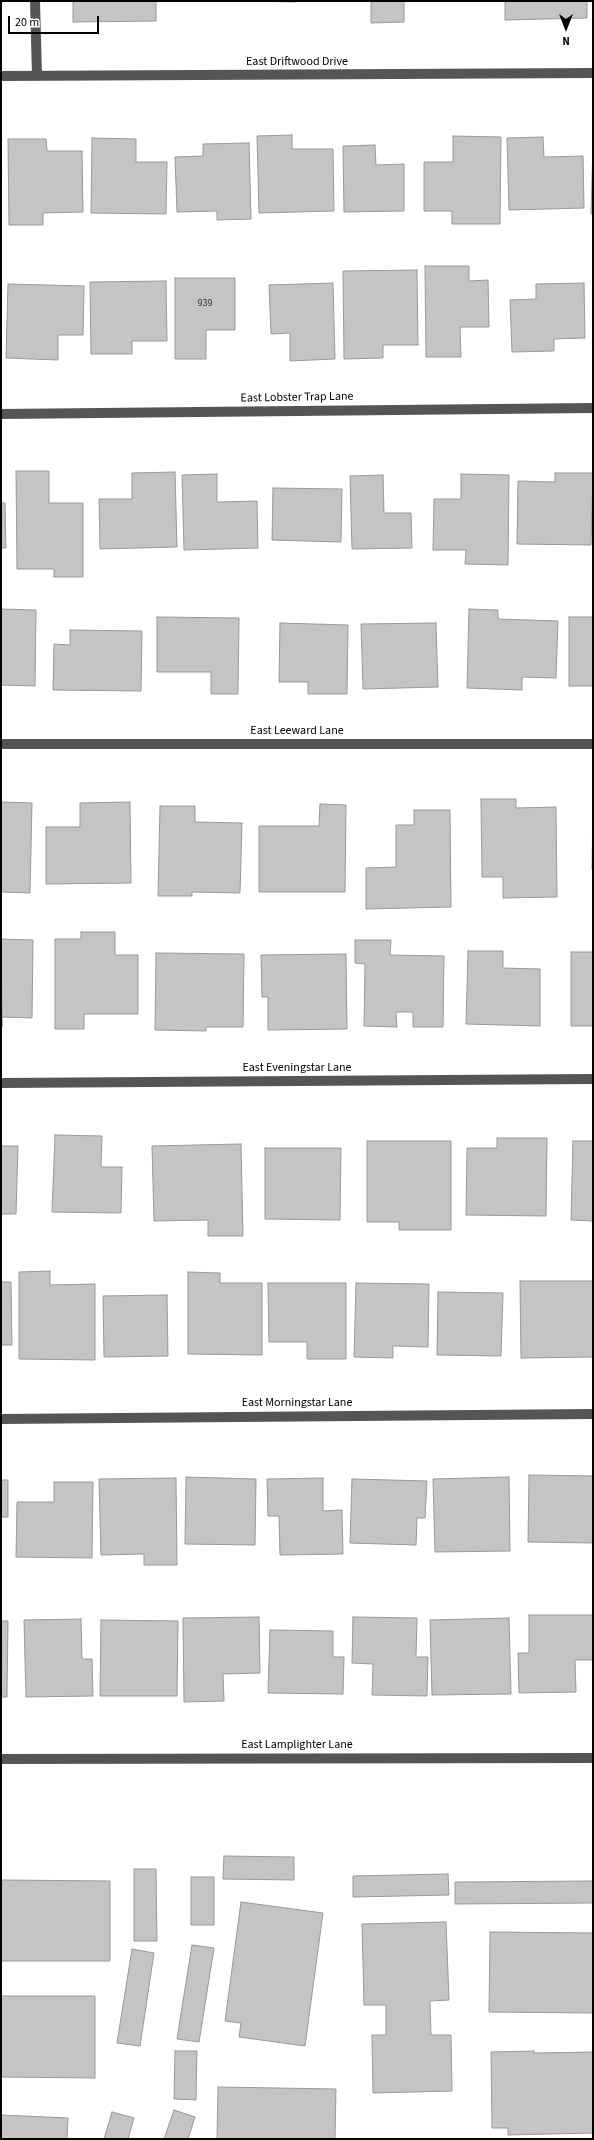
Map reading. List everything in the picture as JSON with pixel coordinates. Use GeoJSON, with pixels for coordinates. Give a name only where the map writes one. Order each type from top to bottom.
{"type":"FeatureCollection","features":[{"type":"Feature","properties":{"kind":"street"},"geometry":{"type":"LineString","coordinates":[[34,1],[37,76]]}},
{"type":"Feature","properties":{"kind":"street","name":"East Driftwood Drive"},"geometry":{"type":"LineString","coordinates":[[1,76],[593,73]]}},
{"type":"Feature","properties":{"kind":"street","name":"East Lobster Trap Lane"},"geometry":{"type":"LineString","coordinates":[[1,414],[593,408]]}},
{"type":"Feature","properties":{"kind":"street","name":"East Leeward Lane"},"geometry":{"type":"LineString","coordinates":[[1,744],[593,744]]}},
{"type":"Feature","properties":{"kind":"street","name":"East Eveningstar Lane"},"geometry":{"type":"LineString","coordinates":[[1,1083],[593,1079]]}},
{"type":"Feature","properties":{"kind":"street","name":"East Morningstar Lane"},"geometry":{"type":"LineString","coordinates":[[1,1419],[593,1414]]}},
{"type":"Feature","properties":{"kind":"street","name":"East Lamplighter Lane"},"geometry":{"type":"LineString","coordinates":[[1,1759],[593,1758]]}},
{"type":"Feature","properties":{"kind":"building"},"geometry":{"type":"Polygon","coordinates":[[[73,1],[156,1],[156,21],[73,22],[73,1]]]}},
{"type":"Feature","properties":{"kind":"building"},"geometry":{"type":"Polygon","coordinates":[[[246,1],[296,1],[296,2],[246,1]]]}},
{"type":"Feature","properties":{"kind":"building"},"geometry":{"type":"Polygon","coordinates":[[[371,1],[404,1],[404,22],[371,23],[371,1]]]}},
{"type":"Feature","properties":{"kind":"building"},"geometry":{"type":"Polygon","coordinates":[[[505,1],[587,1],[587,18],[505,20],[505,1]]]}},
{"type":"Feature","properties":{"kind":"building"},"geometry":{"type":"Polygon","coordinates":[[[292,135],[292,149],[333,149],[334,211],[259,213],[257,136],[292,135]]]}},
{"type":"Feature","properties":{"kind":"building"},"geometry":{"type":"Polygon","coordinates":[[[453,136],[501,137],[500,224],[452,224],[452,211],[424,211],[424,162],[453,162],[453,136]]]}},
{"type":"Feature","properties":{"kind":"building"},"geometry":{"type":"Polygon","coordinates":[[[543,137],[544,157],[583,156],[584,208],[509,210],[507,138],[543,137]]]}},
{"type":"Feature","properties":{"kind":"building"},"geometry":{"type":"Polygon","coordinates":[[[92,138],[136,139],[136,162],[167,162],[166,214],[91,213],[92,138]]]}},
{"type":"Feature","properties":{"kind":"building"},"geometry":{"type":"Polygon","coordinates":[[[8,139],[46,139],[47,151],[82,151],[83,212],[43,213],[43,225],[9,225],[8,139]]]}},
{"type":"Feature","properties":{"kind":"building"},"geometry":{"type":"Polygon","coordinates":[[[593,142],[593,214],[591,214],[593,142]]]}},
{"type":"Feature","properties":{"kind":"building"},"geometry":{"type":"Polygon","coordinates":[[[249,143],[251,219],[217,220],[217,211],[177,212],[175,157],[203,156],[203,144],[249,143]]]}},
{"type":"Feature","properties":{"kind":"building"},"geometry":{"type":"Polygon","coordinates":[[[375,145],[376,165],[404,164],[404,211],[344,212],[343,146],[375,145]]]}},
{"type":"Feature","properties":{"kind":"building"},"geometry":{"type":"Polygon","coordinates":[[[425,266],[469,266],[469,281],[488,280],[489,327],[460,327],[461,357],[426,357],[425,266]]]}},
{"type":"Feature","properties":{"kind":"building"},"geometry":{"type":"Polygon","coordinates":[[[417,270],[418,345],[383,345],[383,358],[344,359],[343,271],[417,270]]]}},
{"type":"Feature","properties":{"kind":"building"},"geometry":{"type":"Polygon","coordinates":[[[175,278],[235,278],[235,330],[206,330],[206,359],[175,359],[175,278]]]}},
{"type":"Feature","properties":{"kind":"building"},"geometry":{"type":"Polygon","coordinates":[[[166,281],[167,341],[132,341],[132,354],[91,354],[90,282],[166,281]]]}},
{"type":"Feature","properties":{"kind":"building"},"geometry":{"type":"Polygon","coordinates":[[[333,283],[335,359],[290,361],[290,333],[271,334],[269,285],[333,283]]]}},
{"type":"Feature","properties":{"kind":"building"},"geometry":{"type":"Polygon","coordinates":[[[584,283],[585,338],[554,339],[554,351],[512,352],[510,300],[536,299],[536,284],[584,283]]]}},
{"type":"Feature","properties":{"kind":"building"},"geometry":{"type":"Polygon","coordinates":[[[8,284],[84,286],[83,335],[58,335],[58,360],[6,358],[8,284]]]}},
{"type":"Feature","properties":{"kind":"building"},"geometry":{"type":"Polygon","coordinates":[[[16,471],[49,471],[49,503],[83,503],[83,577],[54,577],[54,569],[17,569],[16,471]]]}},
{"type":"Feature","properties":{"kind":"building"},"geometry":{"type":"Polygon","coordinates":[[[175,472],[177,547],[100,549],[99,499],[132,499],[132,473],[175,472]]]}},
{"type":"Feature","properties":{"kind":"building"},"geometry":{"type":"Polygon","coordinates":[[[555,473],[593,473],[591,545],[517,544],[518,481],[555,482],[555,473]]]}},
{"type":"Feature","properties":{"kind":"building"},"geometry":{"type":"Polygon","coordinates":[[[217,474],[217,502],[257,501],[258,548],[184,550],[182,475],[217,474]]]}},
{"type":"Feature","properties":{"kind":"building"},"geometry":{"type":"Polygon","coordinates":[[[461,474],[509,475],[508,565],[465,564],[466,550],[433,550],[434,499],[461,499],[461,474]]]}},
{"type":"Feature","properties":{"kind":"building"},"geometry":{"type":"Polygon","coordinates":[[[383,475],[384,513],[411,513],[412,548],[352,549],[350,476],[383,475]]]}},
{"type":"Feature","properties":{"kind":"building"},"geometry":{"type":"Polygon","coordinates":[[[273,488],[342,489],[341,542],[272,540],[273,488]]]}},
{"type":"Feature","properties":{"kind":"building"},"geometry":{"type":"Polygon","coordinates":[[[1,503],[5,503],[6,548],[1,548],[1,503]]]}},
{"type":"Feature","properties":{"kind":"building"},"geometry":{"type":"Polygon","coordinates":[[[1,609],[36,610],[35,686],[1,685],[1,609]]]}},
{"type":"Feature","properties":{"kind":"building"},"geometry":{"type":"Polygon","coordinates":[[[469,609],[498,610],[498,619],[558,621],[556,678],[522,677],[522,690],[467,688],[469,609]]]}},
{"type":"Feature","properties":{"kind":"building"},"geometry":{"type":"Polygon","coordinates":[[[157,617],[239,618],[238,694],[211,694],[211,672],[157,672],[157,617]]]}},
{"type":"Feature","properties":{"kind":"building"},"geometry":{"type":"Polygon","coordinates":[[[569,617],[593,617],[593,686],[569,686],[569,617]]]}},
{"type":"Feature","properties":{"kind":"building"},"geometry":{"type":"Polygon","coordinates":[[[280,623],[348,625],[347,694],[308,694],[308,682],[279,682],[280,623]]]}},
{"type":"Feature","properties":{"kind":"building"},"geometry":{"type":"Polygon","coordinates":[[[436,623],[438,687],[363,689],[361,624],[436,623]]]}},
{"type":"Feature","properties":{"kind":"building"},"geometry":{"type":"Polygon","coordinates":[[[70,630],[142,631],[141,691],[53,690],[54,644],[70,645],[70,630]]]}},
{"type":"Feature","properties":{"kind":"building"},"geometry":{"type":"Polygon","coordinates":[[[481,799],[516,799],[516,808],[556,807],[557,897],[503,898],[503,877],[482,877],[481,799]]]}},
{"type":"Feature","properties":{"kind":"building"},"geometry":{"type":"Polygon","coordinates":[[[593,800],[593,869],[592,869],[593,800]]]}},
{"type":"Feature","properties":{"kind":"building"},"geometry":{"type":"Polygon","coordinates":[[[1,802],[32,803],[30,893],[1,892],[1,802]]]}},
{"type":"Feature","properties":{"kind":"building"},"geometry":{"type":"Polygon","coordinates":[[[130,802],[131,883],[46,884],[46,827],[80,827],[80,803],[130,802]]]}},
{"type":"Feature","properties":{"kind":"building"},"geometry":{"type":"Polygon","coordinates":[[[320,804],[346,805],[345,892],[259,892],[259,826],[319,826],[320,804]]]}},
{"type":"Feature","properties":{"kind":"building"},"geometry":{"type":"Polygon","coordinates":[[[160,806],[195,806],[195,822],[242,823],[240,893],[192,892],[192,896],[158,896],[160,806]]]}},
{"type":"Feature","properties":{"kind":"building"},"geometry":{"type":"Polygon","coordinates":[[[414,810],[450,810],[451,907],[366,909],[366,868],[396,867],[396,825],[414,825],[414,810]]]}},
{"type":"Feature","properties":{"kind":"building"},"geometry":{"type":"Polygon","coordinates":[[[81,932],[115,932],[115,955],[138,955],[138,1014],[84,1014],[84,1029],[55,1029],[55,939],[81,939],[81,932]]]}},
{"type":"Feature","properties":{"kind":"building"},"geometry":{"type":"Polygon","coordinates":[[[1,939],[33,940],[32,1018],[2,1017],[2,1027],[1,939]]]}},
{"type":"Feature","properties":{"kind":"building"},"geometry":{"type":"Polygon","coordinates":[[[355,940],[391,940],[390,955],[444,956],[443,1027],[413,1027],[413,1012],[396,1012],[397,1027],[364,1026],[365,964],[355,963],[355,940]]]}},
{"type":"Feature","properties":{"kind":"building"},"geometry":{"type":"Polygon","coordinates":[[[468,951],[503,951],[503,968],[540,969],[540,1026],[466,1024],[468,951]]]}},
{"type":"Feature","properties":{"kind":"building"},"geometry":{"type":"Polygon","coordinates":[[[571,952],[593,952],[593,1026],[571,1026],[571,952]]]}},
{"type":"Feature","properties":{"kind":"building"},"geometry":{"type":"Polygon","coordinates":[[[156,953],[244,954],[243,1027],[206,1027],[206,1031],[155,1030],[156,953]]]}},
{"type":"Feature","properties":{"kind":"building"},"geometry":{"type":"Polygon","coordinates":[[[346,954],[347,1029],[268,1030],[268,997],[262,997],[261,955],[346,954]]]}},
{"type":"Feature","properties":{"kind":"building"},"geometry":{"type":"Polygon","coordinates":[[[55,1135],[102,1136],[101,1167],[122,1167],[121,1213],[52,1212],[55,1135]]]}},
{"type":"Feature","properties":{"kind":"building"},"geometry":{"type":"Polygon","coordinates":[[[497,1138],[547,1138],[546,1216],[466,1215],[467,1148],[497,1148],[497,1138]]]}},
{"type":"Feature","properties":{"kind":"building"},"geometry":{"type":"Polygon","coordinates":[[[367,1141],[451,1141],[451,1230],[399,1230],[399,1222],[367,1222],[367,1141]]]}},
{"type":"Feature","properties":{"kind":"building"},"geometry":{"type":"Polygon","coordinates":[[[573,1141],[593,1141],[593,1221],[571,1220],[573,1141]]]}},
{"type":"Feature","properties":{"kind":"building"},"geometry":{"type":"Polygon","coordinates":[[[241,1144],[243,1236],[208,1236],[208,1220],[154,1221],[152,1146],[241,1144]]]}},
{"type":"Feature","properties":{"kind":"building"},"geometry":{"type":"Polygon","coordinates":[[[1,1146],[18,1146],[16,1214],[1,1214],[1,1146]]]}},
{"type":"Feature","properties":{"kind":"building"},"geometry":{"type":"Polygon","coordinates":[[[265,1148],[341,1148],[340,1220],[265,1219],[265,1148]]]}},
{"type":"Feature","properties":{"kind":"building"},"geometry":{"type":"Polygon","coordinates":[[[50,1271],[50,1285],[95,1284],[95,1360],[19,1359],[19,1272],[50,1271]]]}},
{"type":"Feature","properties":{"kind":"building"},"geometry":{"type":"Polygon","coordinates":[[[188,1272],[220,1273],[220,1283],[262,1283],[262,1355],[188,1354],[188,1272]]]}},
{"type":"Feature","properties":{"kind":"building"},"geometry":{"type":"Polygon","coordinates":[[[520,1281],[593,1281],[593,1357],[521,1358],[520,1281]]]}},
{"type":"Feature","properties":{"kind":"building"},"geometry":{"type":"Polygon","coordinates":[[[1,1282],[11,1282],[12,1345],[1,1345],[1,1282]]]}},
{"type":"Feature","properties":{"kind":"building"},"geometry":{"type":"Polygon","coordinates":[[[268,1283],[346,1283],[346,1359],[307,1359],[307,1342],[269,1342],[268,1283]]]}},
{"type":"Feature","properties":{"kind":"building"},"geometry":{"type":"Polygon","coordinates":[[[356,1283],[429,1284],[428,1347],[393,1346],[393,1358],[354,1357],[356,1283]]]}},
{"type":"Feature","properties":{"kind":"building"},"geometry":{"type":"Polygon","coordinates":[[[438,1292],[503,1293],[501,1356],[437,1355],[438,1292]]]}},
{"type":"Feature","properties":{"kind":"building"},"geometry":{"type":"Polygon","coordinates":[[[167,1295],[168,1356],[104,1357],[103,1296],[167,1295]]]}},
{"type":"Feature","properties":{"kind":"building"},"geometry":{"type":"Polygon","coordinates":[[[529,1475],[593,1476],[593,1543],[528,1542],[529,1475]]]}},
{"type":"Feature","properties":{"kind":"building"},"geometry":{"type":"Polygon","coordinates":[[[186,1477],[256,1479],[255,1545],[185,1544],[186,1477]]]}},
{"type":"Feature","properties":{"kind":"building"},"geometry":{"type":"Polygon","coordinates":[[[509,1477],[510,1551],[435,1552],[433,1479],[509,1477]]]}},
{"type":"Feature","properties":{"kind":"building"},"geometry":{"type":"Polygon","coordinates":[[[176,1478],[177,1565],[144,1565],[144,1554],[101,1555],[99,1479],[176,1478]]]}},
{"type":"Feature","properties":{"kind":"building"},"geometry":{"type":"Polygon","coordinates":[[[323,1478],[323,1511],[342,1510],[343,1554],[280,1555],[279,1516],[268,1516],[267,1479],[323,1478]]]}},
{"type":"Feature","properties":{"kind":"building"},"geometry":{"type":"Polygon","coordinates":[[[352,1479],[427,1481],[425,1518],[417,1518],[416,1545],[350,1543],[352,1479]]]}},
{"type":"Feature","properties":{"kind":"building"},"geometry":{"type":"Polygon","coordinates":[[[1,1480],[8,1480],[8,1517],[1,1517],[1,1480]]]}},
{"type":"Feature","properties":{"kind":"building"},"geometry":{"type":"Polygon","coordinates":[[[54,1482],[93,1482],[92,1558],[16,1557],[17,1502],[54,1502],[54,1482]]]}},
{"type":"Feature","properties":{"kind":"building"},"geometry":{"type":"Polygon","coordinates":[[[529,1615],[593,1615],[593,1660],[575,1660],[576,1692],[519,1693],[518,1653],[529,1653],[529,1615]]]}},
{"type":"Feature","properties":{"kind":"building"},"geometry":{"type":"Polygon","coordinates":[[[259,1617],[260,1673],[223,1674],[224,1701],[184,1702],[183,1618],[259,1617]]]}},
{"type":"Feature","properties":{"kind":"building"},"geometry":{"type":"Polygon","coordinates":[[[353,1617],[417,1618],[416,1657],[428,1657],[427,1696],[372,1695],[373,1664],[352,1663],[353,1617]]]}},
{"type":"Feature","properties":{"kind":"building"},"geometry":{"type":"Polygon","coordinates":[[[509,1618],[511,1694],[432,1695],[430,1620],[509,1618]]]}},
{"type":"Feature","properties":{"kind":"building"},"geometry":{"type":"Polygon","coordinates":[[[81,1619],[82,1659],[92,1659],[93,1696],[26,1697],[24,1620],[81,1619]]]}},
{"type":"Feature","properties":{"kind":"building"},"geometry":{"type":"Polygon","coordinates":[[[101,1620],[178,1621],[177,1696],[100,1696],[101,1620]]]}},
{"type":"Feature","properties":{"kind":"building"},"geometry":{"type":"Polygon","coordinates":[[[1,1621],[8,1621],[7,1697],[1,1697],[1,1621]]]}},
{"type":"Feature","properties":{"kind":"building"},"geometry":{"type":"Polygon","coordinates":[[[270,1630],[333,1631],[333,1657],[344,1657],[343,1694],[268,1693],[270,1630]]]}},
{"type":"Feature","properties":{"kind":"building"},"geometry":{"type":"Polygon","coordinates":[[[224,1856],[294,1857],[294,1880],[223,1879],[224,1856]]]}},
{"type":"Feature","properties":{"kind":"building"},"geometry":{"type":"Polygon","coordinates":[[[134,1869],[156,1869],[157,1941],[134,1941],[134,1869]]]}},
{"type":"Feature","properties":{"kind":"building"},"geometry":{"type":"Polygon","coordinates":[[[448,1874],[449,1895],[353,1897],[353,1876],[448,1874]]]}},
{"type":"Feature","properties":{"kind":"building"},"geometry":{"type":"Polygon","coordinates":[[[191,1877],[214,1877],[214,1925],[191,1925],[191,1877]]]}},
{"type":"Feature","properties":{"kind":"building"},"geometry":{"type":"Polygon","coordinates":[[[1,1880],[110,1881],[110,1961],[1,1961],[1,1880]]]}},
{"type":"Feature","properties":{"kind":"building"},"geometry":{"type":"Polygon","coordinates":[[[593,1881],[593,1903],[455,1904],[455,1882],[593,1881]]]}},
{"type":"Feature","properties":{"kind":"building"},"geometry":{"type":"Polygon","coordinates":[[[241,1902],[323,1913],[305,2046],[239,2037],[241,2023],[225,2021],[241,1902]]]}},
{"type":"Feature","properties":{"kind":"building"},"geometry":{"type":"Polygon","coordinates":[[[446,1922],[449,2000],[430,2001],[431,2035],[451,2035],[452,2091],[373,2093],[372,2035],[386,2035],[386,2005],[364,2005],[362,1924],[446,1922]]]}},
{"type":"Feature","properties":{"kind":"building"},"geometry":{"type":"Polygon","coordinates":[[[490,1932],[593,1933],[593,2013],[489,2012],[490,1932]]]}},
{"type":"Feature","properties":{"kind":"building"},"geometry":{"type":"Polygon","coordinates":[[[192,1945],[214,1948],[199,2042],[177,2039],[192,1945]]]}},
{"type":"Feature","properties":{"kind":"building"},"geometry":{"type":"Polygon","coordinates":[[[132,1949],[154,1953],[140,2046],[117,2043],[132,1949]]]}},
{"type":"Feature","properties":{"kind":"building"},"geometry":{"type":"Polygon","coordinates":[[[1,1996],[95,1996],[95,2078],[1,2077],[1,1996]]]}},
{"type":"Feature","properties":{"kind":"building"},"geometry":{"type":"Polygon","coordinates":[[[175,2051],[197,2051],[196,2100],[174,2099],[175,2051]]]}},
{"type":"Feature","properties":{"kind":"building"},"geometry":{"type":"Polygon","coordinates":[[[534,2051],[534,2053],[593,2052],[593,2133],[508,2135],[508,2128],[492,2128],[491,2052],[534,2051]]]}},
{"type":"Feature","properties":{"kind":"building"},"geometry":{"type":"Polygon","coordinates":[[[218,2087],[336,2089],[335,2139],[217,2139],[218,2087]]]}},
{"type":"Feature","properties":{"kind":"building"},"geometry":{"type":"Polygon","coordinates":[[[174,2110],[195,2117],[188,2139],[164,2139],[174,2110]]]}},
{"type":"Feature","properties":{"kind":"building"},"geometry":{"type":"Polygon","coordinates":[[[112,2112],[134,2118],[128,2139],[104,2139],[112,2112]]]}},
{"type":"Feature","properties":{"kind":"building"},"geometry":{"type":"Polygon","coordinates":[[[1,2115],[68,2118],[67,2139],[1,2139],[1,2115]]]}}]}
